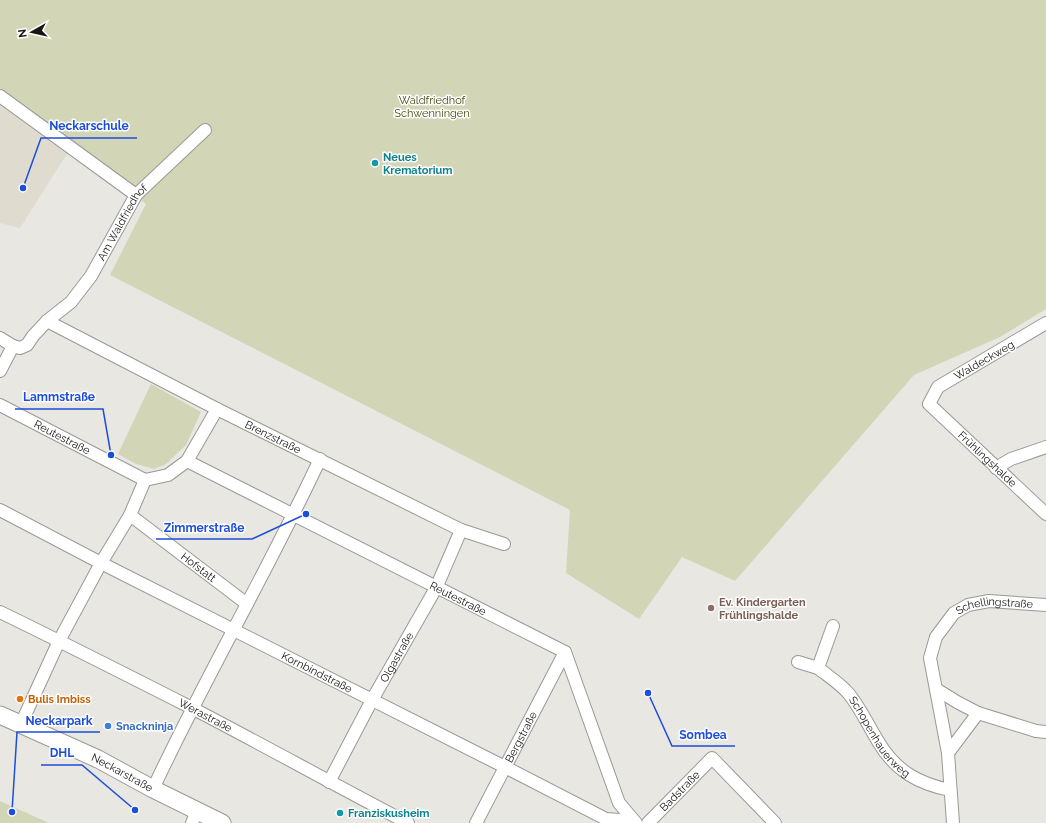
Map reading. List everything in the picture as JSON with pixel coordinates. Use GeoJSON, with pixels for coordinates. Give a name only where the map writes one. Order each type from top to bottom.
{"type":"FeatureCollection","features":[{"type":"Feature","properties":{"kind":"main road","name":"Neckarstraße"},"geometry":{"type":"LineString","coordinates":[[0,715],[98,759],[153,789],[194,817],[222,823]]}},
{"type":"Feature","properties":{"kind":"street"},"geometry":{"type":"LineString","coordinates":[[0,96],[136,195]]}},
{"type":"Feature","properties":{"kind":"street","name":"Am Waldfriedhof"},"geometry":{"type":"LineString","coordinates":[[13,346],[20,348],[27,345],[47,321],[71,302],[91,276],[136,195],[205,130]]}},
{"type":"Feature","properties":{"kind":"street","name":"Brenzstraße"},"geometry":{"type":"LineString","coordinates":[[47,321],[217,409],[461,530],[504,544]]}},
{"type":"Feature","properties":{"kind":"street","name":"Waldeckweg"},"geometry":{"type":"LineString","coordinates":[[928,404],[938,387],[1046,323]]}},
{"type":"Feature","properties":{"kind":"street"},"geometry":{"type":"LineString","coordinates":[[0,338],[13,346],[0,371]]}},
{"type":"Feature","properties":{"kind":"street","name":"Frühlingshalde"},"geometry":{"type":"LineString","coordinates":[[928,404],[1046,514]]}},
{"type":"Feature","properties":{"kind":"street","name":"Reutestraße"},"geometry":{"type":"LineString","coordinates":[[0,405],[145,480]]}},
{"type":"Feature","properties":{"kind":"street"},"geometry":{"type":"LineString","coordinates":[[21,724],[59,641],[101,563],[130,515],[145,480],[168,475],[187,461],[217,409]]}},
{"type":"Feature","properties":{"kind":"street"},"geometry":{"type":"LineString","coordinates":[[996,468],[1011,459],[1046,447]]}},
{"type":"Feature","properties":{"kind":"street"},"geometry":{"type":"LineString","coordinates":[[153,789],[192,708],[294,514],[320,459]]}},
{"type":"Feature","properties":{"kind":"street","name":"Reutestraße"},"geometry":{"type":"LineString","coordinates":[[187,461],[565,652]]}},
{"type":"Feature","properties":{"kind":"street","name":"Kornbindstraße"},"geometry":{"type":"LineString","coordinates":[[0,510],[101,563],[234,629],[606,819],[635,822]]}},
{"type":"Feature","properties":{"kind":"street","name":"Hofstatt"},"geometry":{"type":"LineString","coordinates":[[130,515],[247,604]]}},
{"type":"Feature","properties":{"kind":"street","name":"Olgastraße"},"geometry":{"type":"LineString","coordinates":[[329,782],[372,700],[436,588],[461,530]]}},
{"type":"Feature","properties":{"kind":"street","name":"Schellingstraße"},"geometry":{"type":"LineString","coordinates":[[953,823],[948,753],[930,658],[936,637],[954,613],[968,605],[989,601],[1046,605]]}},
{"type":"Feature","properties":{"kind":"street","name":"Werastraße"},"geometry":{"type":"LineString","coordinates":[[0,612],[192,708],[408,823]]}},
{"type":"Feature","properties":{"kind":"street"},"geometry":{"type":"LineString","coordinates":[[818,668],[833,626]]}},
{"type":"Feature","properties":{"kind":"street"},"geometry":{"type":"LineString","coordinates":[[565,652],[619,804],[635,822]]}},
{"type":"Feature","properties":{"kind":"street","name":"Bergstraße"},"geometry":{"type":"LineString","coordinates":[[476,823],[565,652]]}},
{"type":"Feature","properties":{"kind":"street","name":"Schopenhauerweg"},"geometry":{"type":"LineString","coordinates":[[798,662],[818,668],[848,692],[892,762],[911,777],[935,787],[950,790]]}},
{"type":"Feature","properties":{"kind":"street"},"geometry":{"type":"LineString","coordinates":[[936,689],[978,713],[1036,731],[1046,732]]}},
{"type":"Feature","properties":{"kind":"street"},"geometry":{"type":"LineString","coordinates":[[948,753],[978,713]]}},
{"type":"Feature","properties":{"kind":"street","name":"Badstraße"},"geometry":{"type":"LineString","coordinates":[[648,823],[712,758],[775,823]]}},
{"type":"Feature","properties":{"kind":"shaded area"},"geometry":{"type":"Polygon","coordinates":[[[0,102],[68,152],[20,228],[0,223],[0,102]]]}},
{"type":"Feature","properties":{"kind":"green space","name":"Waldfriedhof Schwenningen"},"geometry":{"type":"Polygon","coordinates":[[[0,0],[1046,0],[1046,309],[1000,337],[914,375],[735,581],[682,557],[639,619],[566,573],[570,510],[110,275],[146,204],[0,88],[0,0]]]}},
{"type":"Feature","properties":{"kind":"green space"},"geometry":{"type":"Polygon","coordinates":[[[151,384],[201,412],[186,445],[166,464],[154,469],[136,464],[118,454],[151,384]]]}},
{"type":"Feature","properties":{"kind":"green space"},"geometry":{"type":"Polygon","coordinates":[[[0,801],[49,823],[0,823],[0,801]]]}},
{"type":"Feature","properties":{"kind":"place","name":"Neues Krematorium"},"geometry":{"type":"Point","coordinates":[375,163]}},
{"type":"Feature","properties":{"kind":"place","name":"Neckarschule"},"geometry":{"type":"Point","coordinates":[23,188]}},
{"type":"Feature","properties":{"kind":"place","name":"Lammstraße"},"geometry":{"type":"Point","coordinates":[111,455]}},
{"type":"Feature","properties":{"kind":"place","name":"Zimmerstraße"},"geometry":{"type":"Point","coordinates":[306,514]}},
{"type":"Feature","properties":{"kind":"place","name":"Ev. Kindergarten Frühlingshalde"},"geometry":{"type":"Point","coordinates":[711,608]}},
{"type":"Feature","properties":{"kind":"place","name":"Sombea"},"geometry":{"type":"Point","coordinates":[648,693]}},
{"type":"Feature","properties":{"kind":"place","name":"Bulis Imbiss"},"geometry":{"type":"Point","coordinates":[20,699]}},
{"type":"Feature","properties":{"kind":"place","name":"Snackninja"},"geometry":{"type":"Point","coordinates":[108,726]}},
{"type":"Feature","properties":{"kind":"place","name":"DHL"},"geometry":{"type":"Point","coordinates":[135,810]}},
{"type":"Feature","properties":{"kind":"place","name":"Neckarpark"},"geometry":{"type":"Point","coordinates":[12,812]}},
{"type":"Feature","properties":{"kind":"place","name":"Franziskusheim"},"geometry":{"type":"Point","coordinates":[340,813]}}]}
